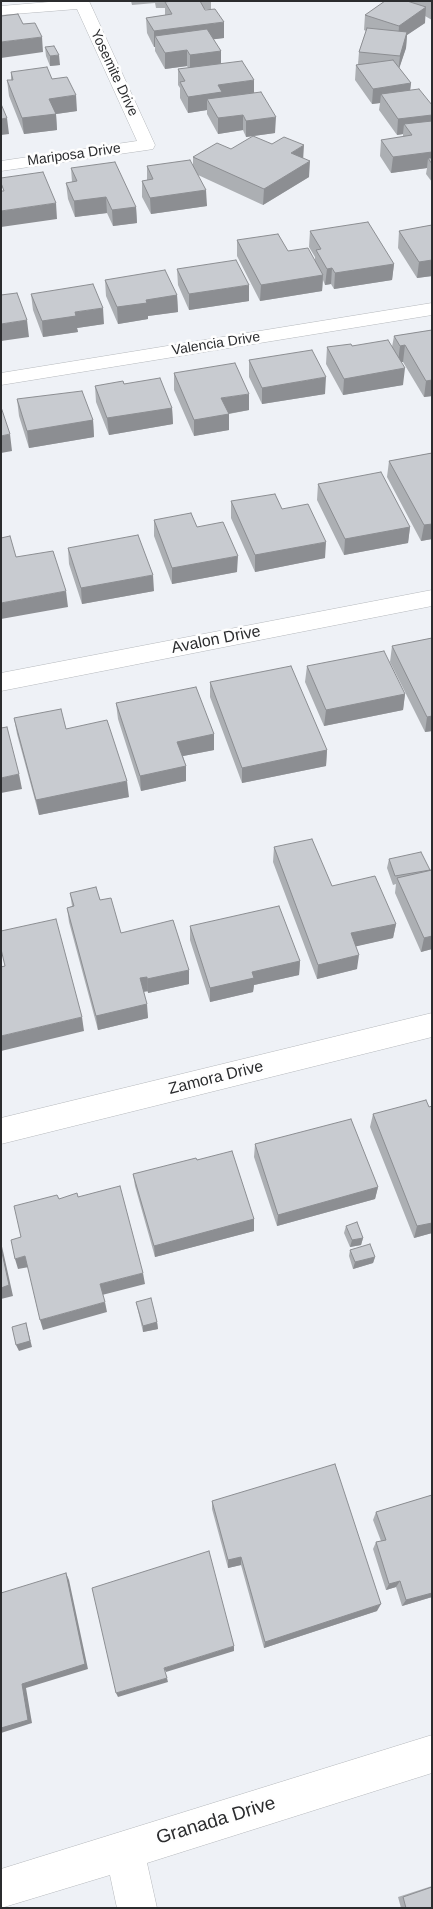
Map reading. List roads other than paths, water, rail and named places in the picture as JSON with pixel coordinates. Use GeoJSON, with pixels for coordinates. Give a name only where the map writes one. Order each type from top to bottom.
{"type":"FeatureCollection","features":[{"type":"Feature","properties":{"kind":"street"},"geometry":{"type":"LineString","coordinates":[[1,11],[81,3]]}},
{"type":"Feature","properties":{"kind":"street","name":"Yosemite Drive"},"geometry":{"type":"LineString","coordinates":[[81,3],[147,145]]}},
{"type":"Feature","properties":{"kind":"street","name":"Mariposa Drive"},"geometry":{"type":"LineString","coordinates":[[1,166],[147,145]]}},
{"type":"Feature","properties":{"kind":"street","name":"Valencia Drive"},"geometry":{"type":"LineString","coordinates":[[1,379],[432,309]]}},
{"type":"Feature","properties":{"kind":"street","name":"Avalon Drive"},"geometry":{"type":"LineString","coordinates":[[1,682],[432,598]]}},
{"type":"Feature","properties":{"kind":"street","name":"Zamora Drive"},"geometry":{"type":"LineString","coordinates":[[1,1131],[432,1025]]}},
{"type":"Feature","properties":{"kind":"street","name":"Granada Drive"},"geometry":{"type":"LineString","coordinates":[[1,1888],[432,1754]]}},
{"type":"Feature","properties":{"kind":"street"},"geometry":{"type":"LineString","coordinates":[[125,1850],[137,1908]]}}]}
